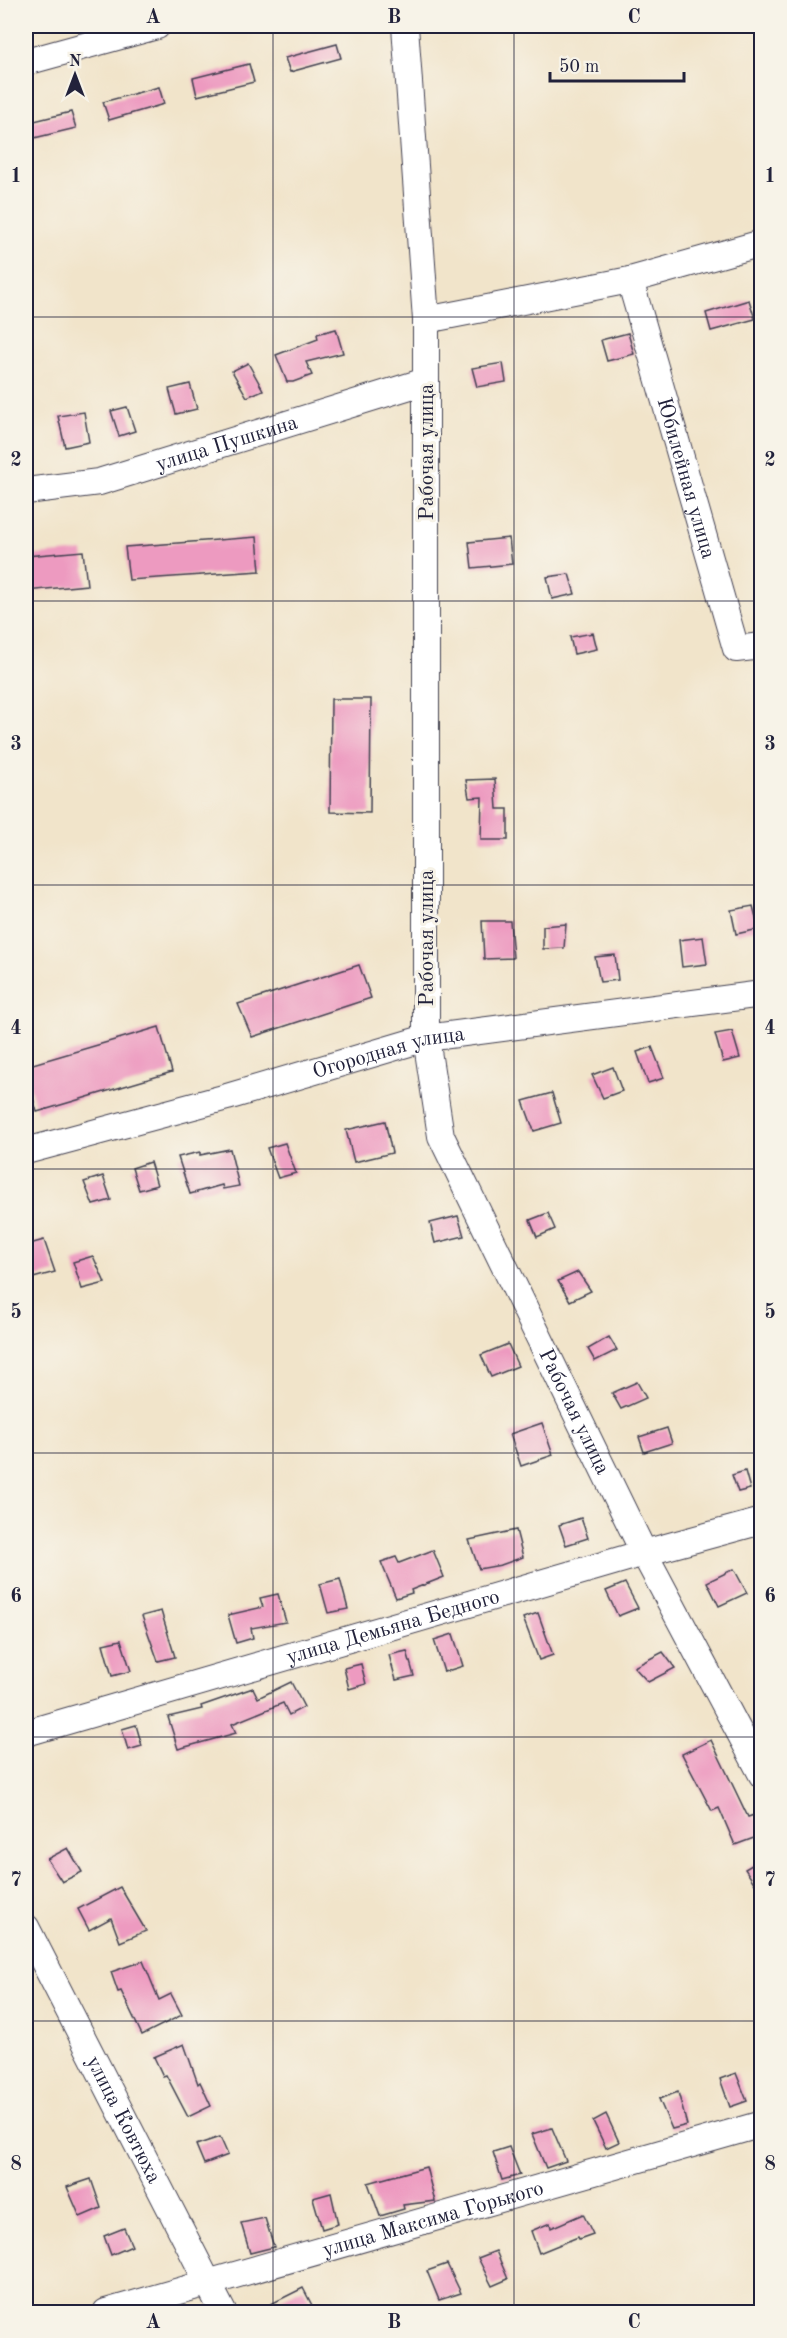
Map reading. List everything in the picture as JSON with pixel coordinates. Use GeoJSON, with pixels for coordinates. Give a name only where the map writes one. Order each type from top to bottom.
{"type":"FeatureCollection","features":[{"type":"Feature","properties":{"kind":"street"},"geometry":{"type":"LineString","coordinates":[[26,62],[157,26]]}},
{"type":"Feature","properties":{"kind":"street","name":"Рабочая улица"},"geometry":{"type":"LineString","coordinates":[[405,26],[426,320],[426,1038],[441,1136],[644,1553],[762,1775]]}},
{"type":"Feature","properties":{"kind":"street"},"geometry":{"type":"LineString","coordinates":[[426,320],[630,280],[762,243]]}},
{"type":"Feature","properties":{"kind":"street","name":"Юбилейная улица"},"geometry":{"type":"LineString","coordinates":[[630,280],[736,649],[762,646]]}},
{"type":"Feature","properties":{"kind":"street","name":"улица Пушкина"},"geometry":{"type":"LineString","coordinates":[[26,491],[99,482],[426,381]]}},
{"type":"Feature","properties":{"kind":"street","name":"Огородная улица"},"geometry":{"type":"LineString","coordinates":[[26,1151],[227,1097],[426,1038],[762,994]]}},
{"type":"Feature","properties":{"kind":"street","name":"улица Демьяна Бедного"},"geometry":{"type":"LineString","coordinates":[[26,1733],[644,1553],[762,1521]]}},
{"type":"Feature","properties":{"kind":"street","name":"улица Ковтюха"},"geometry":{"type":"LineString","coordinates":[[26,1927],[223,2313]]}},
{"type":"Feature","properties":{"kind":"street","name":"улица Максима Горького"},"geometry":{"type":"LineString","coordinates":[[106,2313],[207,2282],[762,2124]]}},
{"type":"Feature","properties":{"kind":"building"},"geometry":{"type":"Polygon","coordinates":[[[337,44],[341,58],[290,72],[285,58],[337,44]]]}},
{"type":"Feature","properties":{"kind":"building"},"geometry":{"type":"Polygon","coordinates":[[[249,64],[254,82],[197,96],[193,78],[249,64]]]}},
{"type":"Feature","properties":{"kind":"building"},"geometry":{"type":"Polygon","coordinates":[[[159,87],[164,104],[109,120],[103,102],[159,87]]]}},
{"type":"Feature","properties":{"kind":"building"},"geometry":{"type":"Polygon","coordinates":[[[71,112],[76,128],[26,140],[26,123],[71,112]]]}},
{"type":"Feature","properties":{"kind":"building"},"geometry":{"type":"Polygon","coordinates":[[[749,300],[755,319],[711,331],[706,313],[749,300]]]}},
{"type":"Feature","properties":{"kind":"building"},"geometry":{"type":"Polygon","coordinates":[[[336,329],[343,353],[306,362],[312,375],[287,382],[276,355],[318,339],[317,334],[336,329]]]}},
{"type":"Feature","properties":{"kind":"building"},"geometry":{"type":"Polygon","coordinates":[[[628,333],[634,354],[607,361],[601,340],[628,333]]]}},
{"type":"Feature","properties":{"kind":"building"},"geometry":{"type":"Polygon","coordinates":[[[248,363],[263,390],[247,397],[232,371],[248,363]]]}},
{"type":"Feature","properties":{"kind":"building"},"geometry":{"type":"Polygon","coordinates":[[[503,363],[506,382],[477,387],[472,368],[503,363]]]}},
{"type":"Feature","properties":{"kind":"building"},"geometry":{"type":"Polygon","coordinates":[[[190,384],[197,409],[176,414],[169,389],[190,384]]]}},
{"type":"Feature","properties":{"kind":"building"},"geometry":{"type":"Polygon","coordinates":[[[127,407],[135,431],[119,436],[111,411],[127,407]]]}},
{"type":"Feature","properties":{"kind":"building"},"geometry":{"type":"Polygon","coordinates":[[[84,412],[89,442],[65,447],[58,416],[84,412]]]}},
{"type":"Feature","properties":{"kind":"building"},"geometry":{"type":"Polygon","coordinates":[[[257,537],[260,571],[129,580],[125,547],[257,537]]]}},
{"type":"Feature","properties":{"kind":"building"},"geometry":{"type":"Polygon","coordinates":[[[509,538],[512,564],[472,568],[469,542],[509,538]]]}},
{"type":"Feature","properties":{"kind":"building"},"geometry":{"type":"Polygon","coordinates":[[[83,551],[87,585],[26,591],[26,556],[83,551]]]}},
{"type":"Feature","properties":{"kind":"building"},"geometry":{"type":"Polygon","coordinates":[[[569,574],[575,594],[552,599],[547,577],[569,574]]]}},
{"type":"Feature","properties":{"kind":"building"},"geometry":{"type":"Polygon","coordinates":[[[593,633],[597,649],[574,654],[570,637],[593,633]]]}},
{"type":"Feature","properties":{"kind":"building"},"geometry":{"type":"Polygon","coordinates":[[[331,699],[371,699],[370,813],[330,812],[331,699]]]}},
{"type":"Feature","properties":{"kind":"building"},"geometry":{"type":"Polygon","coordinates":[[[495,779],[497,809],[508,809],[508,840],[481,840],[482,797],[469,798],[466,780],[495,779]]]}},
{"type":"Feature","properties":{"kind":"building"},"geometry":{"type":"Polygon","coordinates":[[[753,906],[759,929],[736,934],[731,910],[753,906]]]}},
{"type":"Feature","properties":{"kind":"building"},"geometry":{"type":"Polygon","coordinates":[[[482,921],[510,921],[513,958],[484,959],[482,921]]]}},
{"type":"Feature","properties":{"kind":"building"},"geometry":{"type":"Polygon","coordinates":[[[566,924],[564,948],[543,949],[543,926],[566,924]]]}},
{"type":"Feature","properties":{"kind":"building"},"geometry":{"type":"Polygon","coordinates":[[[703,937],[707,964],[682,967],[679,940],[703,937]]]}},
{"type":"Feature","properties":{"kind":"building"},"geometry":{"type":"Polygon","coordinates":[[[615,955],[618,980],[600,982],[595,957],[615,955]]]}},
{"type":"Feature","properties":{"kind":"building"},"geometry":{"type":"Polygon","coordinates":[[[359,965],[371,998],[252,1037],[238,1004],[359,965]]]}},
{"type":"Feature","properties":{"kind":"building"},"geometry":{"type":"Polygon","coordinates":[[[159,1027],[172,1072],[37,1112],[26,1074],[26,1066],[159,1027]]]}},
{"type":"Feature","properties":{"kind":"building"},"geometry":{"type":"Polygon","coordinates":[[[732,1031],[740,1058],[723,1062],[715,1034],[732,1031]]]}},
{"type":"Feature","properties":{"kind":"building"},"geometry":{"type":"Polygon","coordinates":[[[652,1047],[664,1078],[648,1083],[637,1052],[652,1047]]]}},
{"type":"Feature","properties":{"kind":"building"},"geometry":{"type":"Polygon","coordinates":[[[613,1067],[622,1091],[603,1098],[592,1075],[613,1067]]]}},
{"type":"Feature","properties":{"kind":"building"},"geometry":{"type":"Polygon","coordinates":[[[552,1093],[561,1123],[534,1131],[523,1101],[552,1093]]]}},
{"type":"Feature","properties":{"kind":"building"},"geometry":{"type":"Polygon","coordinates":[[[385,1121],[392,1153],[354,1162],[346,1130],[385,1121]]]}},
{"type":"Feature","properties":{"kind":"building"},"geometry":{"type":"Polygon","coordinates":[[[285,1143],[296,1173],[278,1178],[267,1148],[285,1143]]]}},
{"type":"Feature","properties":{"kind":"building"},"geometry":{"type":"Polygon","coordinates":[[[230,1149],[239,1186],[223,1189],[222,1185],[190,1194],[178,1157],[230,1149]]]}},
{"type":"Feature","properties":{"kind":"building"},"geometry":{"type":"Polygon","coordinates":[[[150,1162],[157,1185],[139,1190],[132,1168],[150,1162]]]}},
{"type":"Feature","properties":{"kind":"building"},"geometry":{"type":"Polygon","coordinates":[[[103,1176],[111,1200],[93,1205],[84,1182],[103,1176]]]}},
{"type":"Feature","properties":{"kind":"building"},"geometry":{"type":"Polygon","coordinates":[[[548,1213],[555,1229],[537,1237],[530,1220],[548,1213]]]}},
{"type":"Feature","properties":{"kind":"building"},"geometry":{"type":"Polygon","coordinates":[[[458,1216],[464,1236],[435,1243],[430,1223],[458,1216]]]}},
{"type":"Feature","properties":{"kind":"building"},"geometry":{"type":"Polygon","coordinates":[[[44,1240],[55,1272],[26,1280],[26,1245],[44,1240]]]}},
{"type":"Feature","properties":{"kind":"building"},"geometry":{"type":"Polygon","coordinates":[[[93,1256],[105,1283],[82,1289],[73,1262],[93,1256]]]}},
{"type":"Feature","properties":{"kind":"building"},"geometry":{"type":"Polygon","coordinates":[[[578,1272],[591,1291],[570,1301],[558,1281],[578,1272]]]}},
{"type":"Feature","properties":{"kind":"building"},"geometry":{"type":"Polygon","coordinates":[[[609,1337],[617,1350],[595,1361],[588,1349],[609,1337]]]}},
{"type":"Feature","properties":{"kind":"building"},"geometry":{"type":"Polygon","coordinates":[[[508,1344],[518,1366],[491,1377],[481,1355],[508,1344]]]}},
{"type":"Feature","properties":{"kind":"building"},"geometry":{"type":"Polygon","coordinates":[[[637,1382],[646,1398],[621,1409],[612,1393],[637,1382]]]}},
{"type":"Feature","properties":{"kind":"building"},"geometry":{"type":"Polygon","coordinates":[[[542,1423],[553,1455],[521,1466],[510,1434],[542,1423]]]}},
{"type":"Feature","properties":{"kind":"building"},"geometry":{"type":"Polygon","coordinates":[[[667,1428],[672,1443],[644,1452],[639,1437],[667,1428]]]}},
{"type":"Feature","properties":{"kind":"building"},"geometry":{"type":"Polygon","coordinates":[[[745,1471],[750,1489],[738,1492],[732,1475],[745,1471]]]}},
{"type":"Feature","properties":{"kind":"building"},"geometry":{"type":"Polygon","coordinates":[[[581,1518],[588,1538],[566,1545],[559,1525],[581,1518]]]}},
{"type":"Feature","properties":{"kind":"building"},"geometry":{"type":"Polygon","coordinates":[[[516,1530],[523,1557],[501,1565],[479,1569],[469,1540],[516,1530]]]}},
{"type":"Feature","properties":{"kind":"building"},"geometry":{"type":"Polygon","coordinates":[[[433,1550],[444,1577],[411,1590],[412,1593],[396,1598],[381,1562],[396,1557],[399,1563],[433,1550]]]}},
{"type":"Feature","properties":{"kind":"building"},"geometry":{"type":"Polygon","coordinates":[[[734,1569],[747,1593],[719,1606],[707,1582],[734,1569]]]}},
{"type":"Feature","properties":{"kind":"building"},"geometry":{"type":"Polygon","coordinates":[[[340,1579],[348,1609],[328,1613],[320,1584],[340,1579]]]}},
{"type":"Feature","properties":{"kind":"building"},"geometry":{"type":"Polygon","coordinates":[[[625,1583],[638,1608],[618,1616],[606,1591],[625,1583]]]}},
{"type":"Feature","properties":{"kind":"building"},"geometry":{"type":"Polygon","coordinates":[[[278,1594],[286,1622],[251,1628],[253,1638],[236,1643],[228,1615],[263,1607],[260,1598],[278,1594]]]}},
{"type":"Feature","properties":{"kind":"building"},"geometry":{"type":"Polygon","coordinates":[[[161,1611],[175,1657],[158,1661],[142,1616],[161,1611]]]}},
{"type":"Feature","properties":{"kind":"building"},"geometry":{"type":"Polygon","coordinates":[[[538,1613],[553,1655],[539,1660],[523,1618],[538,1613]]]}},
{"type":"Feature","properties":{"kind":"building"},"geometry":{"type":"Polygon","coordinates":[[[453,1634],[463,1666],[444,1672],[434,1640],[453,1634]]]}},
{"type":"Feature","properties":{"kind":"building"},"geometry":{"type":"Polygon","coordinates":[[[121,1640],[131,1671],[112,1676],[103,1644],[121,1640]]]}},
{"type":"Feature","properties":{"kind":"building"},"geometry":{"type":"Polygon","coordinates":[[[407,1651],[414,1676],[396,1680],[389,1655],[407,1651]]]}},
{"type":"Feature","properties":{"kind":"building"},"geometry":{"type":"Polygon","coordinates":[[[663,1652],[675,1668],[648,1682],[634,1667],[663,1652]]]}},
{"type":"Feature","properties":{"kind":"building"},"geometry":{"type":"Polygon","coordinates":[[[361,1664],[366,1684],[349,1689],[344,1668],[361,1664]]]}},
{"type":"Feature","properties":{"kind":"building"},"geometry":{"type":"Polygon","coordinates":[[[291,1682],[304,1707],[289,1715],[283,1703],[232,1724],[236,1733],[178,1749],[168,1717],[202,1709],[201,1706],[253,1688],[258,1698],[291,1682]]]}},
{"type":"Feature","properties":{"kind":"building"},"geometry":{"type":"Polygon","coordinates":[[[136,1725],[142,1746],[128,1750],[122,1729],[136,1725]]]}},
{"type":"Feature","properties":{"kind":"building"},"geometry":{"type":"Polygon","coordinates":[[[711,1740],[748,1817],[754,1815],[762,1835],[735,1845],[719,1808],[712,1811],[682,1754],[711,1740]]]}},
{"type":"Feature","properties":{"kind":"building"},"geometry":{"type":"Polygon","coordinates":[[[68,1848],[82,1872],[62,1882],[47,1859],[68,1848]]]}},
{"type":"Feature","properties":{"kind":"building"},"geometry":{"type":"Polygon","coordinates":[[[762,1859],[762,1895],[745,1869],[762,1859]]]}},
{"type":"Feature","properties":{"kind":"building"},"geometry":{"type":"Polygon","coordinates":[[[120,1887],[146,1931],[120,1942],[111,1918],[89,1930],[78,1909],[120,1887]]]}},
{"type":"Feature","properties":{"kind":"building"},"geometry":{"type":"Polygon","coordinates":[[[143,1961],[159,2000],[171,1994],[182,2015],[142,2035],[121,1991],[118,1992],[111,1972],[143,1961]]]}},
{"type":"Feature","properties":{"kind":"building"},"geometry":{"type":"Polygon","coordinates":[[[184,2044],[198,2084],[200,2082],[211,2106],[188,2117],[154,2057],[184,2044]]]}},
{"type":"Feature","properties":{"kind":"building"},"geometry":{"type":"Polygon","coordinates":[[[736,2073],[747,2101],[730,2107],[720,2079],[736,2073]]]}},
{"type":"Feature","properties":{"kind":"building"},"geometry":{"type":"Polygon","coordinates":[[[678,2092],[687,2125],[672,2129],[659,2099],[678,2092]]]}},
{"type":"Feature","properties":{"kind":"building"},"geometry":{"type":"Polygon","coordinates":[[[606,2114],[619,2142],[606,2148],[593,2121],[606,2114]]]}},
{"type":"Feature","properties":{"kind":"building"},"geometry":{"type":"Polygon","coordinates":[[[552,2128],[566,2161],[546,2168],[532,2134],[552,2128]]]}},
{"type":"Feature","properties":{"kind":"building"},"geometry":{"type":"Polygon","coordinates":[[[220,2137],[228,2155],[204,2164],[196,2145],[220,2137]]]}},
{"type":"Feature","properties":{"kind":"building"},"geometry":{"type":"Polygon","coordinates":[[[509,2147],[520,2175],[502,2180],[493,2152],[509,2147]]]}},
{"type":"Feature","properties":{"kind":"building"},"geometry":{"type":"Polygon","coordinates":[[[426,2167],[435,2201],[403,2205],[404,2209],[380,2216],[368,2183],[426,2167]]]}},
{"type":"Feature","properties":{"kind":"building"},"geometry":{"type":"Polygon","coordinates":[[[91,2179],[101,2208],[80,2217],[67,2187],[91,2179]]]}},
{"type":"Feature","properties":{"kind":"building"},"geometry":{"type":"Polygon","coordinates":[[[331,2193],[338,2224],[322,2229],[313,2198],[331,2193]]]}},
{"type":"Feature","properties":{"kind":"building"},"geometry":{"type":"Polygon","coordinates":[[[583,2214],[593,2234],[579,2239],[578,2237],[539,2253],[531,2231],[550,2223],[551,2228],[583,2214]]]}},
{"type":"Feature","properties":{"kind":"building"},"geometry":{"type":"Polygon","coordinates":[[[265,2218],[274,2247],[250,2253],[241,2223],[265,2218]]]}},
{"type":"Feature","properties":{"kind":"building"},"geometry":{"type":"Polygon","coordinates":[[[124,2228],[132,2246],[111,2255],[104,2236],[124,2228]]]}},
{"type":"Feature","properties":{"kind":"building"},"geometry":{"type":"Polygon","coordinates":[[[496,2251],[508,2279],[492,2286],[478,2258],[496,2251]]]}},
{"type":"Feature","properties":{"kind":"building"},"geometry":{"type":"Polygon","coordinates":[[[447,2264],[461,2293],[439,2300],[427,2271],[447,2264]]]}},
{"type":"Feature","properties":{"kind":"building"},"geometry":{"type":"Polygon","coordinates":[[[303,2288],[316,2313],[253,2313],[303,2288]]]}}]}
